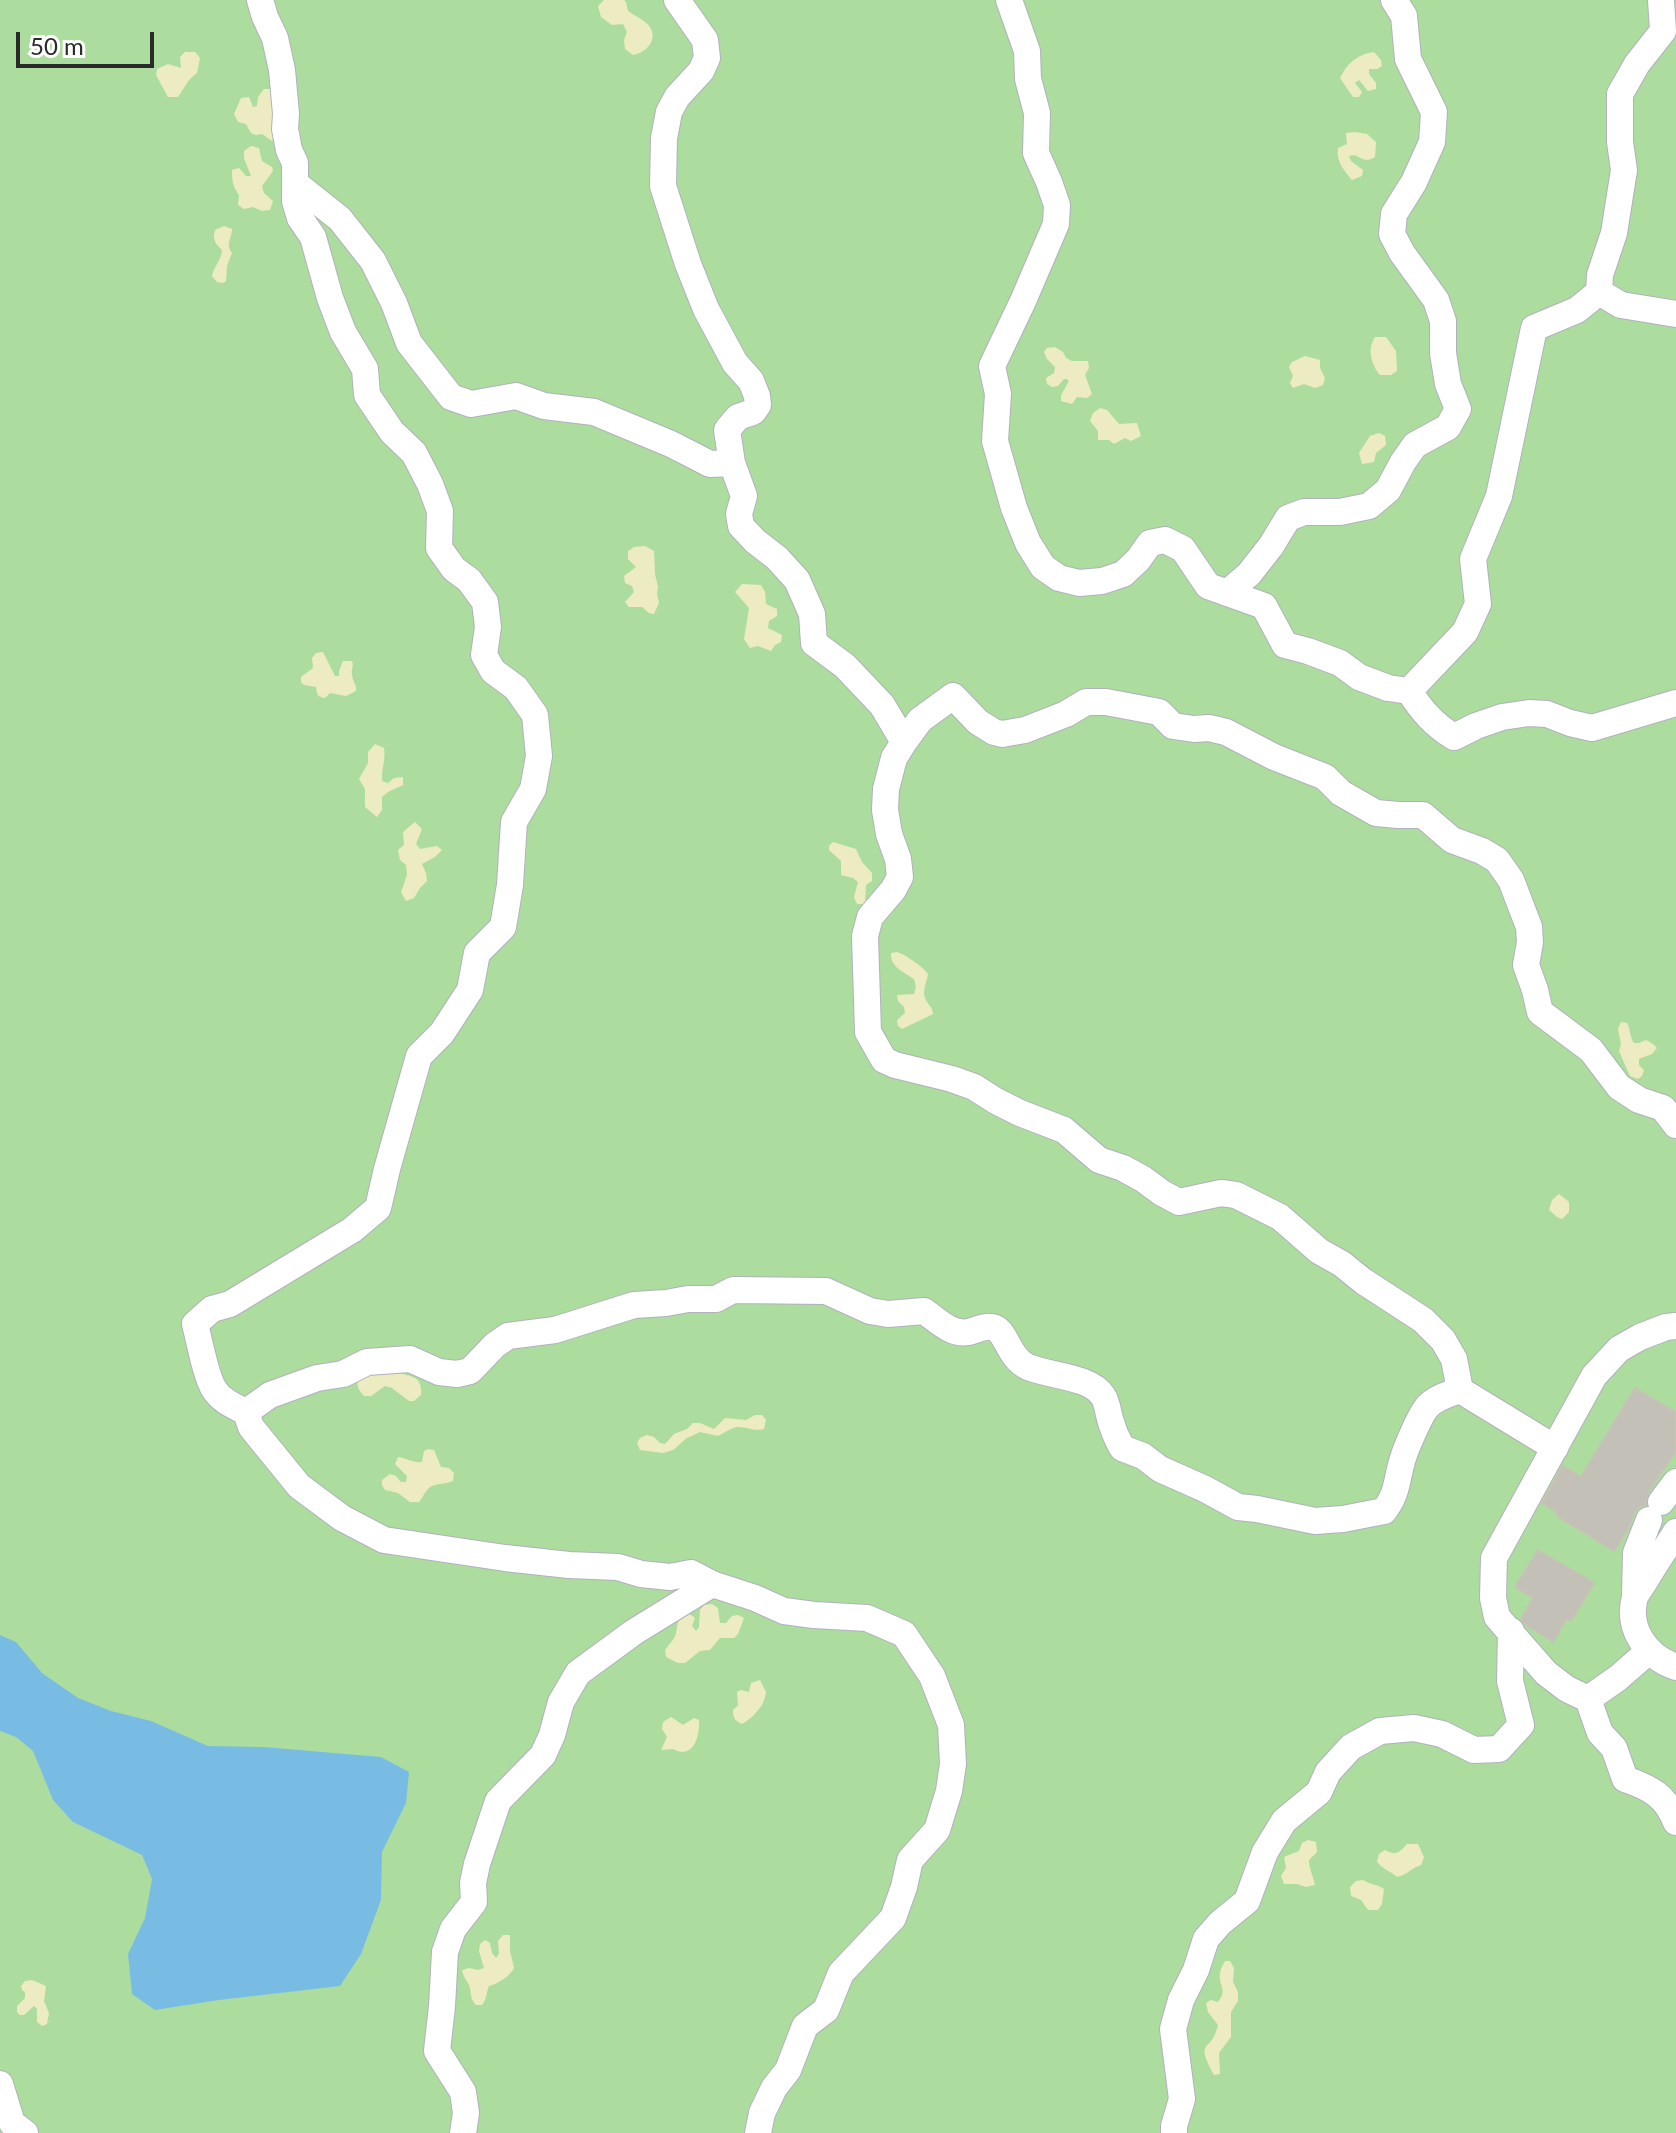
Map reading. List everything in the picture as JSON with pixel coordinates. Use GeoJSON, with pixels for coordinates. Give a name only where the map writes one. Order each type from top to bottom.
{"type":"FeatureCollection","features":[{"type":"Feature","properties":{"kind":"lane"},"geometry":{"type":"LineString","coordinates":[[260,0],[275,38],[282,70],[285,129],[295,163],[295,201],[300,218],[313,237],[343,332],[365,369],[367,395],[392,432],[414,453],[430,484],[440,511],[439,548],[485,602],[488,627],[484,655],[493,671],[516,688],[535,715],[539,756],[533,789],[514,822],[510,885],[503,927],[477,953],[470,990],[442,1033],[419,1056],[378,1208],[352,1230],[230,1304],[212,1309],[195,1324],[213,1388],[226,1402],[246,1412],[251,1427],[299,1486],[342,1518],[384,1540],[505,1558],[618,1567],[641,1574],[670,1577],[691,1573],[784,1611],[867,1618],[904,1634],[932,1676],[951,1725],[953,1764],[949,1791],[937,1830],[910,1860],[893,1918],[841,1973],[826,2010],[805,2026],[788,2070],[774,2088],[762,2113],[758,2133]]}},
{"type":"Feature","properties":{"kind":"lane"},"geometry":{"type":"LineString","coordinates":[[677,0],[705,40],[707,58],[701,71],[677,97],[669,112],[664,138],[663,186],[706,309],[735,363],[751,381],[757,396],[758,405],[753,412],[738,417],[727,430],[732,463],[744,496],[739,514],[741,526],[797,580],[812,614],[814,643],[845,666],[882,705],[904,742]]}},
{"type":"Feature","properties":{"kind":"lane"},"geometry":{"type":"LineString","coordinates":[[1009,0],[1027,51],[1028,79],[1037,113],[1036,153],[1057,205],[1056,224],[992,366],[998,394],[995,441],[1014,508],[1028,543],[1043,567],[1059,578],[1079,583],[1102,581],[1123,574],[1150,543],[1165,540],[1183,549],[1208,586],[1264,606],[1285,645],[1340,663],[1359,677],[1374,683],[1409,691],[1424,714],[1454,737],[1502,717],[1547,714],[1592,728],[1676,703]]}},
{"type":"Feature","properties":{"kind":"lane"},"geometry":{"type":"LineString","coordinates":[[1227,593],[1249,574],[1288,518],[1304,512],[1340,512],[1369,506],[1388,490],[1415,445],[1448,427],[1458,409],[1448,384],[1443,353],[1443,321],[1436,300],[1392,234],[1394,214],[1414,182],[1432,142],[1434,112],[1408,59],[1404,16],[1394,0]]}},
{"type":"Feature","properties":{"kind":"lane"},"geometry":{"type":"LineString","coordinates":[[1409,691],[1465,632],[1478,604],[1473,559],[1499,496],[1534,328],[1577,310],[1599,292],[1600,275],[1614,233],[1624,170],[1620,142],[1620,94],[1637,64],[1663,31],[1661,0]]}},
{"type":"Feature","properties":{"kind":"lane"},"geometry":{"type":"LineString","coordinates":[[296,184],[340,219],[373,261],[409,343],[451,397],[471,404],[516,396],[544,406],[594,412],[710,464],[732,463]]}},
{"type":"Feature","properties":{"kind":"lane"},"geometry":{"type":"LineString","coordinates":[[1599,292],[1621,305],[1676,314]]}},
{"type":"Feature","properties":{"kind":"lane"},"geometry":{"type":"LineString","coordinates":[[1555,1448],[1460,1390],[1454,1359],[1443,1340],[1423,1320],[1319,1251],[1280,1217],[1236,1195],[1221,1193],[1179,1202],[1123,1168],[1099,1160],[1064,1130],[1020,1113],[974,1087],[884,1060],[868,1032],[865,936],[870,917],[900,877],[885,810],[886,789],[894,758],[920,720],[953,696],[978,722],[1002,734],[1025,730],[1066,714],[1086,702],[1106,702],[1159,712],[1173,726],[1226,732],[1274,757],[1325,777],[1341,793],[1376,813],[1423,815],[1452,840],[1497,860],[1511,880],[1529,927],[1526,965],[1540,1012],[1591,1050],[1619,1087],[1639,1100],[1663,1108],[1676,1125]]}},
{"type":"Feature","properties":{"kind":"lane"},"geometry":{"type":"LineString","coordinates":[[246,1412],[270,1395],[317,1378],[343,1374],[367,1362],[410,1359],[439,1372],[457,1374],[470,1371],[508,1336],[555,1330],[634,1305],[716,1299],[733,1290],[826,1291],[870,1311],[888,1314],[924,1311],[954,1332],[995,1327],[1002,1333],[1018,1361],[1047,1374],[1076,1379],[1104,1397],[1114,1434],[1122,1448],[1238,1507],[1315,1521],[1384,1511],[1394,1498],[1408,1443],[1427,1407],[1460,1390]]}},
{"type":"Feature","properties":{"kind":"lane"},"geometry":{"type":"LineString","coordinates":[[1676,1326],[1640,1337],[1619,1349],[1594,1376],[1494,1558],[1493,1598],[1497,1617],[1546,1673],[1567,1689],[1588,1699],[1600,1733],[1614,1748],[1625,1779],[1650,1788],[1670,1808],[1676,1822]]}},
{"type":"Feature","properties":{"kind":"lane"},"geometry":{"type":"LineString","coordinates":[[1662,1501],[1636,1553],[1633,1621],[1639,1639],[1649,1651],[1660,1662],[1676,1667]]}},
{"type":"Feature","properties":{"kind":"lane"},"geometry":{"type":"LineString","coordinates":[[1635,1596],[1676,1532]]}},
{"type":"Feature","properties":{"kind":"lane"},"geometry":{"type":"LineString","coordinates":[[463,2133],[466,2113],[463,2092],[437,2051],[445,1952],[453,1929],[474,1902],[473,1883],[477,1864],[498,1801],[543,1755],[561,1702],[578,1673],[634,1632],[712,1584]]}},
{"type":"Feature","properties":{"kind":"lane"},"geometry":{"type":"LineString","coordinates":[[1174,2133],[1182,2099],[1173,2029],[1181,2000],[1196,1970],[1206,1939],[1247,1901],[1265,1852],[1284,1821],[1319,1792],[1328,1772],[1351,1747],[1380,1731],[1414,1728],[1442,1734],[1474,1750],[1499,1749],[1521,1725],[1510,1681],[1511,1631]]}},
{"type":"Feature","properties":{"kind":"lane"},"geometry":{"type":"LineString","coordinates":[[1588,1699],[1649,1651]]}},
{"type":"Feature","properties":{"kind":"lane"},"geometry":{"type":"LineString","coordinates":[[0,2084],[12,2123],[25,2133]]}},
{"type":"Feature","properties":{"kind":"green space"},"geometry":{"type":"Polygon","coordinates":[[[0,0],[1676,0],[1676,2133],[0,2133],[0,0]]]}},
{"type":"Feature","properties":{"kind":"sand"},"geometry":{"type":"Polygon","coordinates":[[[604,0],[624,0],[628,11],[648,25],[653,37],[646,49],[633,55],[625,49],[627,32],[623,24],[612,25],[601,17],[598,6],[604,0]]]}},
{"type":"Feature","properties":{"kind":"sand"},"geometry":{"type":"Polygon","coordinates":[[[185,52],[195,52],[200,58],[197,73],[178,97],[168,97],[156,75],[157,69],[168,64],[181,68],[180,57],[185,52]]]}},
{"type":"Feature","properties":{"kind":"sand"},"geometry":{"type":"Polygon","coordinates":[[[1374,52],[1382,66],[1369,69],[1376,89],[1368,91],[1359,80],[1355,83],[1362,92],[1359,97],[1353,97],[1340,78],[1354,60],[1374,52]]]}},
{"type":"Feature","properties":{"kind":"sand"},"geometry":{"type":"Polygon","coordinates":[[[264,89],[270,89],[274,97],[275,137],[272,141],[262,134],[251,133],[234,114],[241,98],[249,97],[253,107],[257,106],[258,97],[264,89]]]}},
{"type":"Feature","properties":{"kind":"sand"},"geometry":{"type":"Polygon","coordinates":[[[1346,133],[1367,134],[1376,142],[1375,157],[1372,159],[1349,156],[1363,170],[1362,176],[1352,180],[1341,166],[1338,148],[1347,144],[1346,133]]]}},
{"type":"Feature","properties":{"kind":"sand"},"geometry":{"type":"Polygon","coordinates":[[[251,146],[259,148],[262,161],[272,167],[273,171],[262,186],[264,193],[273,201],[270,210],[244,209],[238,205],[239,195],[233,184],[232,170],[239,168],[246,176],[251,176],[244,151],[251,146]]]}},
{"type":"Feature","properties":{"kind":"sand"},"geometry":{"type":"Polygon","coordinates":[[[224,226],[232,229],[229,244],[232,253],[223,283],[212,276],[222,250],[215,242],[215,230],[224,226]]]}},
{"type":"Feature","properties":{"kind":"sand"},"geometry":{"type":"Polygon","coordinates":[[[1375,337],[1386,337],[1396,351],[1397,371],[1391,375],[1380,375],[1374,366],[1371,351],[1375,337]]]}},
{"type":"Feature","properties":{"kind":"sand"},"geometry":{"type":"Polygon","coordinates":[[[1055,347],[1072,361],[1088,361],[1089,368],[1085,375],[1092,394],[1087,398],[1077,397],[1072,404],[1061,401],[1069,381],[1064,379],[1058,386],[1052,387],[1047,384],[1046,378],[1054,373],[1055,367],[1044,352],[1047,348],[1055,347]]]}},
{"type":"Feature","properties":{"kind":"sand"},"geometry":{"type":"Polygon","coordinates":[[[1305,356],[1320,360],[1325,378],[1323,385],[1315,388],[1304,384],[1293,388],[1289,367],[1292,362],[1305,356]]]}},
{"type":"Feature","properties":{"kind":"sand"},"geometry":{"type":"Polygon","coordinates":[[[1100,408],[1107,410],[1119,424],[1137,423],[1141,436],[1131,441],[1125,438],[1114,444],[1109,440],[1098,440],[1098,431],[1090,421],[1093,413],[1100,408]]]}},
{"type":"Feature","properties":{"kind":"sand"},"geometry":{"type":"Polygon","coordinates":[[[1379,433],[1385,436],[1386,445],[1376,453],[1374,462],[1362,464],[1359,453],[1370,436],[1379,433]]]}},
{"type":"Feature","properties":{"kind":"sand"},"geometry":{"type":"Polygon","coordinates":[[[645,546],[654,551],[659,603],[654,614],[642,607],[629,607],[625,602],[634,592],[632,586],[625,583],[624,576],[636,567],[628,559],[628,551],[645,546]]]}},
{"type":"Feature","properties":{"kind":"sand"},"geometry":{"type":"Polygon","coordinates":[[[742,584],[761,585],[766,604],[777,609],[777,616],[769,621],[768,628],[782,635],[781,642],[771,651],[758,646],[750,648],[744,639],[749,608],[735,592],[742,584]]]}},
{"type":"Feature","properties":{"kind":"sand"},"geometry":{"type":"Polygon","coordinates":[[[323,652],[335,676],[339,676],[343,661],[352,661],[356,691],[346,696],[330,693],[325,698],[318,695],[316,687],[301,682],[301,677],[313,668],[312,658],[316,653],[323,652]]]}},
{"type":"Feature","properties":{"kind":"sand"},"geometry":{"type":"Polygon","coordinates":[[[375,744],[384,748],[382,781],[388,783],[394,778],[403,777],[403,785],[382,797],[382,810],[377,817],[365,807],[365,789],[359,779],[368,763],[368,752],[375,744]]]}},
{"type":"Feature","properties":{"kind":"sand"},"geometry":{"type":"Polygon","coordinates":[[[415,822],[422,829],[416,844],[420,849],[437,846],[442,850],[422,864],[427,881],[414,898],[406,901],[401,892],[407,875],[406,865],[400,860],[398,850],[404,845],[403,832],[415,822]]]}},
{"type":"Feature","properties":{"kind":"sand"},"geometry":{"type":"Polygon","coordinates":[[[833,842],[856,849],[872,873],[872,881],[866,885],[865,904],[857,904],[854,897],[858,882],[841,875],[841,861],[829,850],[833,842]]]}},
{"type":"Feature","properties":{"kind":"sand"},"geometry":{"type":"Polygon","coordinates":[[[897,952],[914,961],[928,974],[924,995],[933,1014],[902,1029],[897,1020],[905,1013],[897,995],[914,994],[916,987],[914,979],[893,962],[891,953],[897,952]]]}},
{"type":"Feature","properties":{"kind":"sand"},"geometry":{"type":"Polygon","coordinates":[[[1621,1022],[1627,1023],[1634,1043],[1646,1040],[1657,1048],[1652,1054],[1639,1059],[1639,1065],[1644,1070],[1638,1079],[1630,1076],[1619,1051],[1618,1029],[1621,1022]]]}},
{"type":"Feature","properties":{"kind":"sand"},"geometry":{"type":"Polygon","coordinates":[[[1559,1194],[1569,1202],[1569,1212],[1562,1219],[1549,1210],[1552,1200],[1559,1194]]]}},
{"type":"Feature","properties":{"kind":"sand"},"geometry":{"type":"Polygon","coordinates":[[[395,1371],[414,1377],[420,1383],[421,1395],[414,1401],[385,1386],[371,1396],[364,1396],[359,1390],[358,1382],[363,1373],[395,1371]]]}},
{"type":"Feature","properties":{"kind":"sand"},"geometry":{"type":"Polygon","coordinates":[[[762,1415],[766,1420],[764,1429],[737,1427],[718,1436],[700,1432],[663,1453],[640,1450],[637,1443],[647,1435],[665,1444],[674,1434],[693,1423],[714,1429],[725,1418],[746,1420],[762,1415]]]}},
{"type":"Feature","properties":{"kind":"sand"},"geometry":{"type":"Polygon","coordinates":[[[434,1450],[441,1467],[449,1468],[454,1473],[453,1481],[430,1488],[419,1502],[410,1502],[398,1493],[385,1490],[382,1480],[390,1474],[406,1482],[407,1476],[395,1464],[398,1457],[422,1462],[424,1451],[434,1450]]]}},
{"type":"Feature","properties":{"kind":"sand"},"geometry":{"type":"Polygon","coordinates":[[[712,1604],[718,1608],[720,1623],[726,1623],[732,1616],[744,1618],[738,1634],[734,1638],[720,1638],[710,1650],[700,1651],[685,1663],[666,1657],[665,1650],[675,1636],[680,1619],[688,1613],[695,1618],[692,1626],[696,1631],[700,1610],[704,1605],[712,1604]]]}},
{"type":"Feature","properties":{"kind":"sand"},"geometry":{"type":"Polygon","coordinates":[[[760,1680],[766,1692],[764,1702],[742,1724],[733,1715],[738,1705],[737,1692],[749,1692],[751,1683],[760,1680]]]}},
{"type":"Feature","properties":{"kind":"sand"},"geometry":{"type":"Polygon","coordinates":[[[671,1717],[683,1725],[694,1718],[699,1720],[694,1745],[686,1752],[661,1750],[667,1737],[662,1729],[663,1722],[671,1717]]]}},
{"type":"Feature","properties":{"kind":"sand"},"geometry":{"type":"Polygon","coordinates":[[[1308,1840],[1316,1842],[1317,1852],[1309,1860],[1315,1885],[1284,1884],[1281,1876],[1286,1868],[1284,1857],[1299,1851],[1302,1843],[1308,1840]]]}},
{"type":"Feature","properties":{"kind":"sand"},"geometry":{"type":"Polygon","coordinates":[[[1407,1844],[1418,1844],[1424,1857],[1421,1865],[1397,1877],[1377,1862],[1379,1854],[1385,1850],[1397,1853],[1407,1844]]]}},
{"type":"Feature","properties":{"kind":"sand"},"geometry":{"type":"Polygon","coordinates":[[[1363,1880],[1384,1889],[1378,1910],[1368,1910],[1361,1900],[1351,1896],[1350,1887],[1356,1881],[1363,1880]]]}},
{"type":"Feature","properties":{"kind":"sand"},"geometry":{"type":"Polygon","coordinates":[[[503,1935],[510,1935],[514,1968],[503,1979],[489,1986],[484,2003],[476,2005],[462,1970],[484,1968],[479,1951],[480,1944],[485,1940],[490,1943],[496,1958],[499,1954],[498,1941],[503,1935]]]}},
{"type":"Feature","properties":{"kind":"sand"},"geometry":{"type":"Polygon","coordinates":[[[1225,1961],[1230,1961],[1234,1968],[1233,1982],[1238,2001],[1231,2012],[1231,2037],[1219,2053],[1220,2074],[1214,2075],[1205,2050],[1218,2025],[1208,2012],[1206,2003],[1211,2000],[1218,2002],[1221,1997],[1220,1975],[1225,1961]]]}},
{"type":"Feature","properties":{"kind":"sand"},"geometry":{"type":"Polygon","coordinates":[[[32,1980],[46,1986],[44,2001],[49,2013],[47,2024],[42,2026],[37,2022],[34,2006],[24,2015],[17,2012],[17,2006],[25,1998],[21,1986],[25,1981],[32,1980]]]}},
{"type":"Feature","properties":{"kind":"water"},"geometry":{"type":"Polygon","coordinates":[[[0,1635],[16,1642],[42,1673],[78,1698],[111,1711],[151,1721],[208,1746],[263,1747],[381,1757],[409,1772],[406,1803],[382,1852],[381,1900],[361,1954],[340,1986],[155,2010],[132,1994],[128,1954],[145,1918],[152,1879],[142,1855],[73,1822],[53,1800],[33,1751],[16,1737],[0,1731],[0,1635]]]}},
{"type":"Feature","properties":{"kind":"building"},"geometry":{"type":"Polygon","coordinates":[[[1635,1388],[1676,1413],[1676,1451],[1648,1492],[1646,1504],[1634,1513],[1614,1551],[1557,1516],[1558,1513],[1542,1503],[1563,1466],[1581,1477],[1635,1388]]]}},
{"type":"Feature","properties":{"kind":"building"},"geometry":{"type":"Polygon","coordinates":[[[1538,1550],[1594,1583],[1571,1621],[1567,1618],[1553,1642],[1521,1619],[1533,1598],[1515,1587],[1538,1550]]]}}]}
